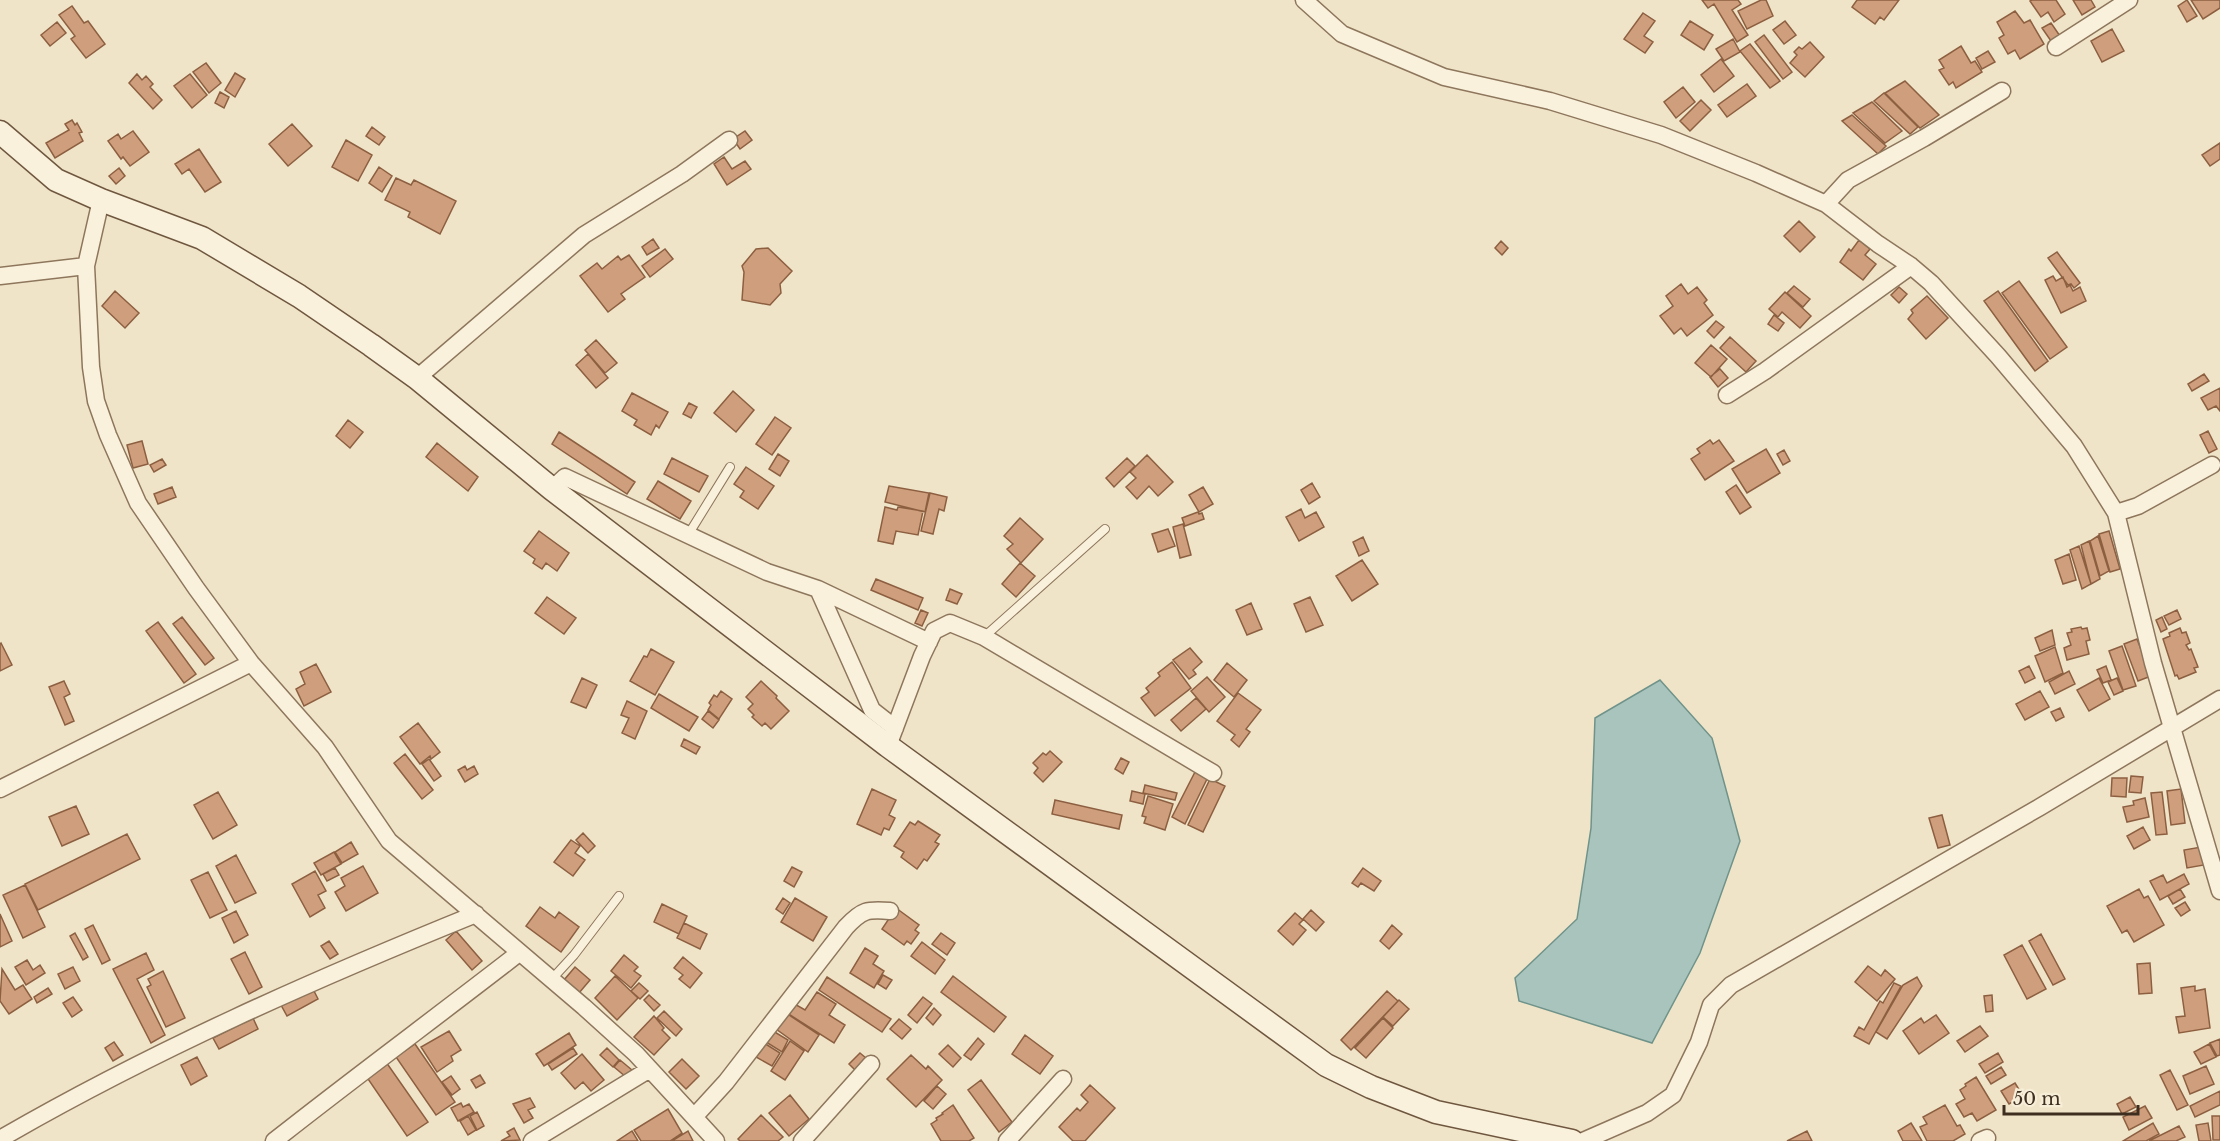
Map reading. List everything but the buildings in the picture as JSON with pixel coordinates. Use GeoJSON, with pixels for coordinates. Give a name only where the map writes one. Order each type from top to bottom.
{"type":"FeatureCollection","features":[{"type":"Feature","properties":{"kind":"street"},"geometry":{"type":"LineString","coordinates":[[1304,0],[1342,34],[1444,77],[1550,101],[1661,135],[1756,172],[1826,204],[1931,283],[1998,356],[2074,446],[2116,513],[2153,663],[2220,891]]}},
{"type":"Feature","properties":{"kind":"street"},"geometry":{"type":"LineString","coordinates":[[2056,47],[2129,0]]}},
{"type":"Feature","properties":{"kind":"street"},"geometry":{"type":"LineString","coordinates":[[1826,204],[1848,180],[2002,91]]}},
{"type":"Feature","properties":{"kind":"street"},"geometry":{"type":"LineString","coordinates":[[0,132],[56,180],[101,200],[202,238],[299,296],[417,378],[552,489],[891,737],[1326,1065],[1371,1087],[1436,1112],[1537,1138],[1572,1141]]}},
{"type":"Feature","properties":{"kind":"street"},"geometry":{"type":"LineString","coordinates":[[417,378],[584,235],[682,174],[729,140]]}},
{"type":"Feature","properties":{"kind":"street"},"geometry":{"type":"LineString","coordinates":[[101,200],[86,266],[91,368],[96,402],[138,503],[196,588],[252,663],[325,747],[389,841],[584,1007],[650,1069],[716,1141]]}},
{"type":"Feature","properties":{"kind":"street"},"geometry":{"type":"LineString","coordinates":[[0,276],[86,266]]}},
{"type":"Feature","properties":{"kind":"street"},"geometry":{"type":"LineString","coordinates":[[1727,395],[1765,371],[1911,266]]}},
{"type":"Feature","properties":{"kind":"street"},"geometry":{"type":"LineString","coordinates":[[2116,513],[2138,506],[2212,465]]}},
{"type":"Feature","properties":{"kind":"street"},"geometry":{"type":"LineString","coordinates":[[552,489],[565,477],[687,536],[767,572],[818,589],[929,642]]}},
{"type":"Feature","properties":{"kind":"street"},"geometry":{"type":"LineString","coordinates":[[818,589],[872,710],[891,737]]}},
{"type":"Feature","properties":{"kind":"street"},"geometry":{"type":"LineString","coordinates":[[891,737],[934,631],[950,623],[984,636],[1214,773]]}},
{"type":"Feature","properties":{"kind":"street"},"geometry":{"type":"LineString","coordinates":[[0,789],[252,663]]}},
{"type":"Feature","properties":{"kind":"street"},"geometry":{"type":"LineString","coordinates":[[1583,1141],[1647,1113],[1673,1095],[1699,1042],[1711,1005],[1731,985],[2040,807],[2220,699]]}},
{"type":"Feature","properties":{"kind":"street"},"geometry":{"type":"LineString","coordinates":[[694,1117],[733,1072],[846,927],[859,914],[871,909],[890,911]]}},
{"type":"Feature","properties":{"kind":"street"},"geometry":{"type":"LineString","coordinates":[[0,1139],[149,1058],[345,967],[476,914]]}},
{"type":"Feature","properties":{"kind":"street"},"geometry":{"type":"LineString","coordinates":[[274,1141],[519,953]]}},
{"type":"Feature","properties":{"kind":"street"},"geometry":{"type":"LineString","coordinates":[[802,1141],[871,1064]]}},
{"type":"Feature","properties":{"kind":"street"},"geometry":{"type":"LineString","coordinates":[[532,1141],[650,1069]]}},
{"type":"Feature","properties":{"kind":"street"},"geometry":{"type":"LineString","coordinates":[[1007,1141],[1063,1079]]}},
{"type":"Feature","properties":{"kind":"lane"},"geometry":{"type":"LineString","coordinates":[[687,536],[730,467]]}},
{"type":"Feature","properties":{"kind":"lane"},"geometry":{"type":"LineString","coordinates":[[984,636],[1105,528]]}},
{"type":"Feature","properties":{"kind":"lane"},"geometry":{"type":"LineString","coordinates":[[551,980],[574,955],[619,896]]}},
{"type":"Feature","properties":{"kind":"water"},"geometry":{"type":"Polygon","coordinates":[[[1660,680],[1712,738],[1740,841],[1700,953],[1652,1043],[1519,1001],[1515,978],[1577,919],[1591,828],[1595,718],[1660,680]]]}}]}
